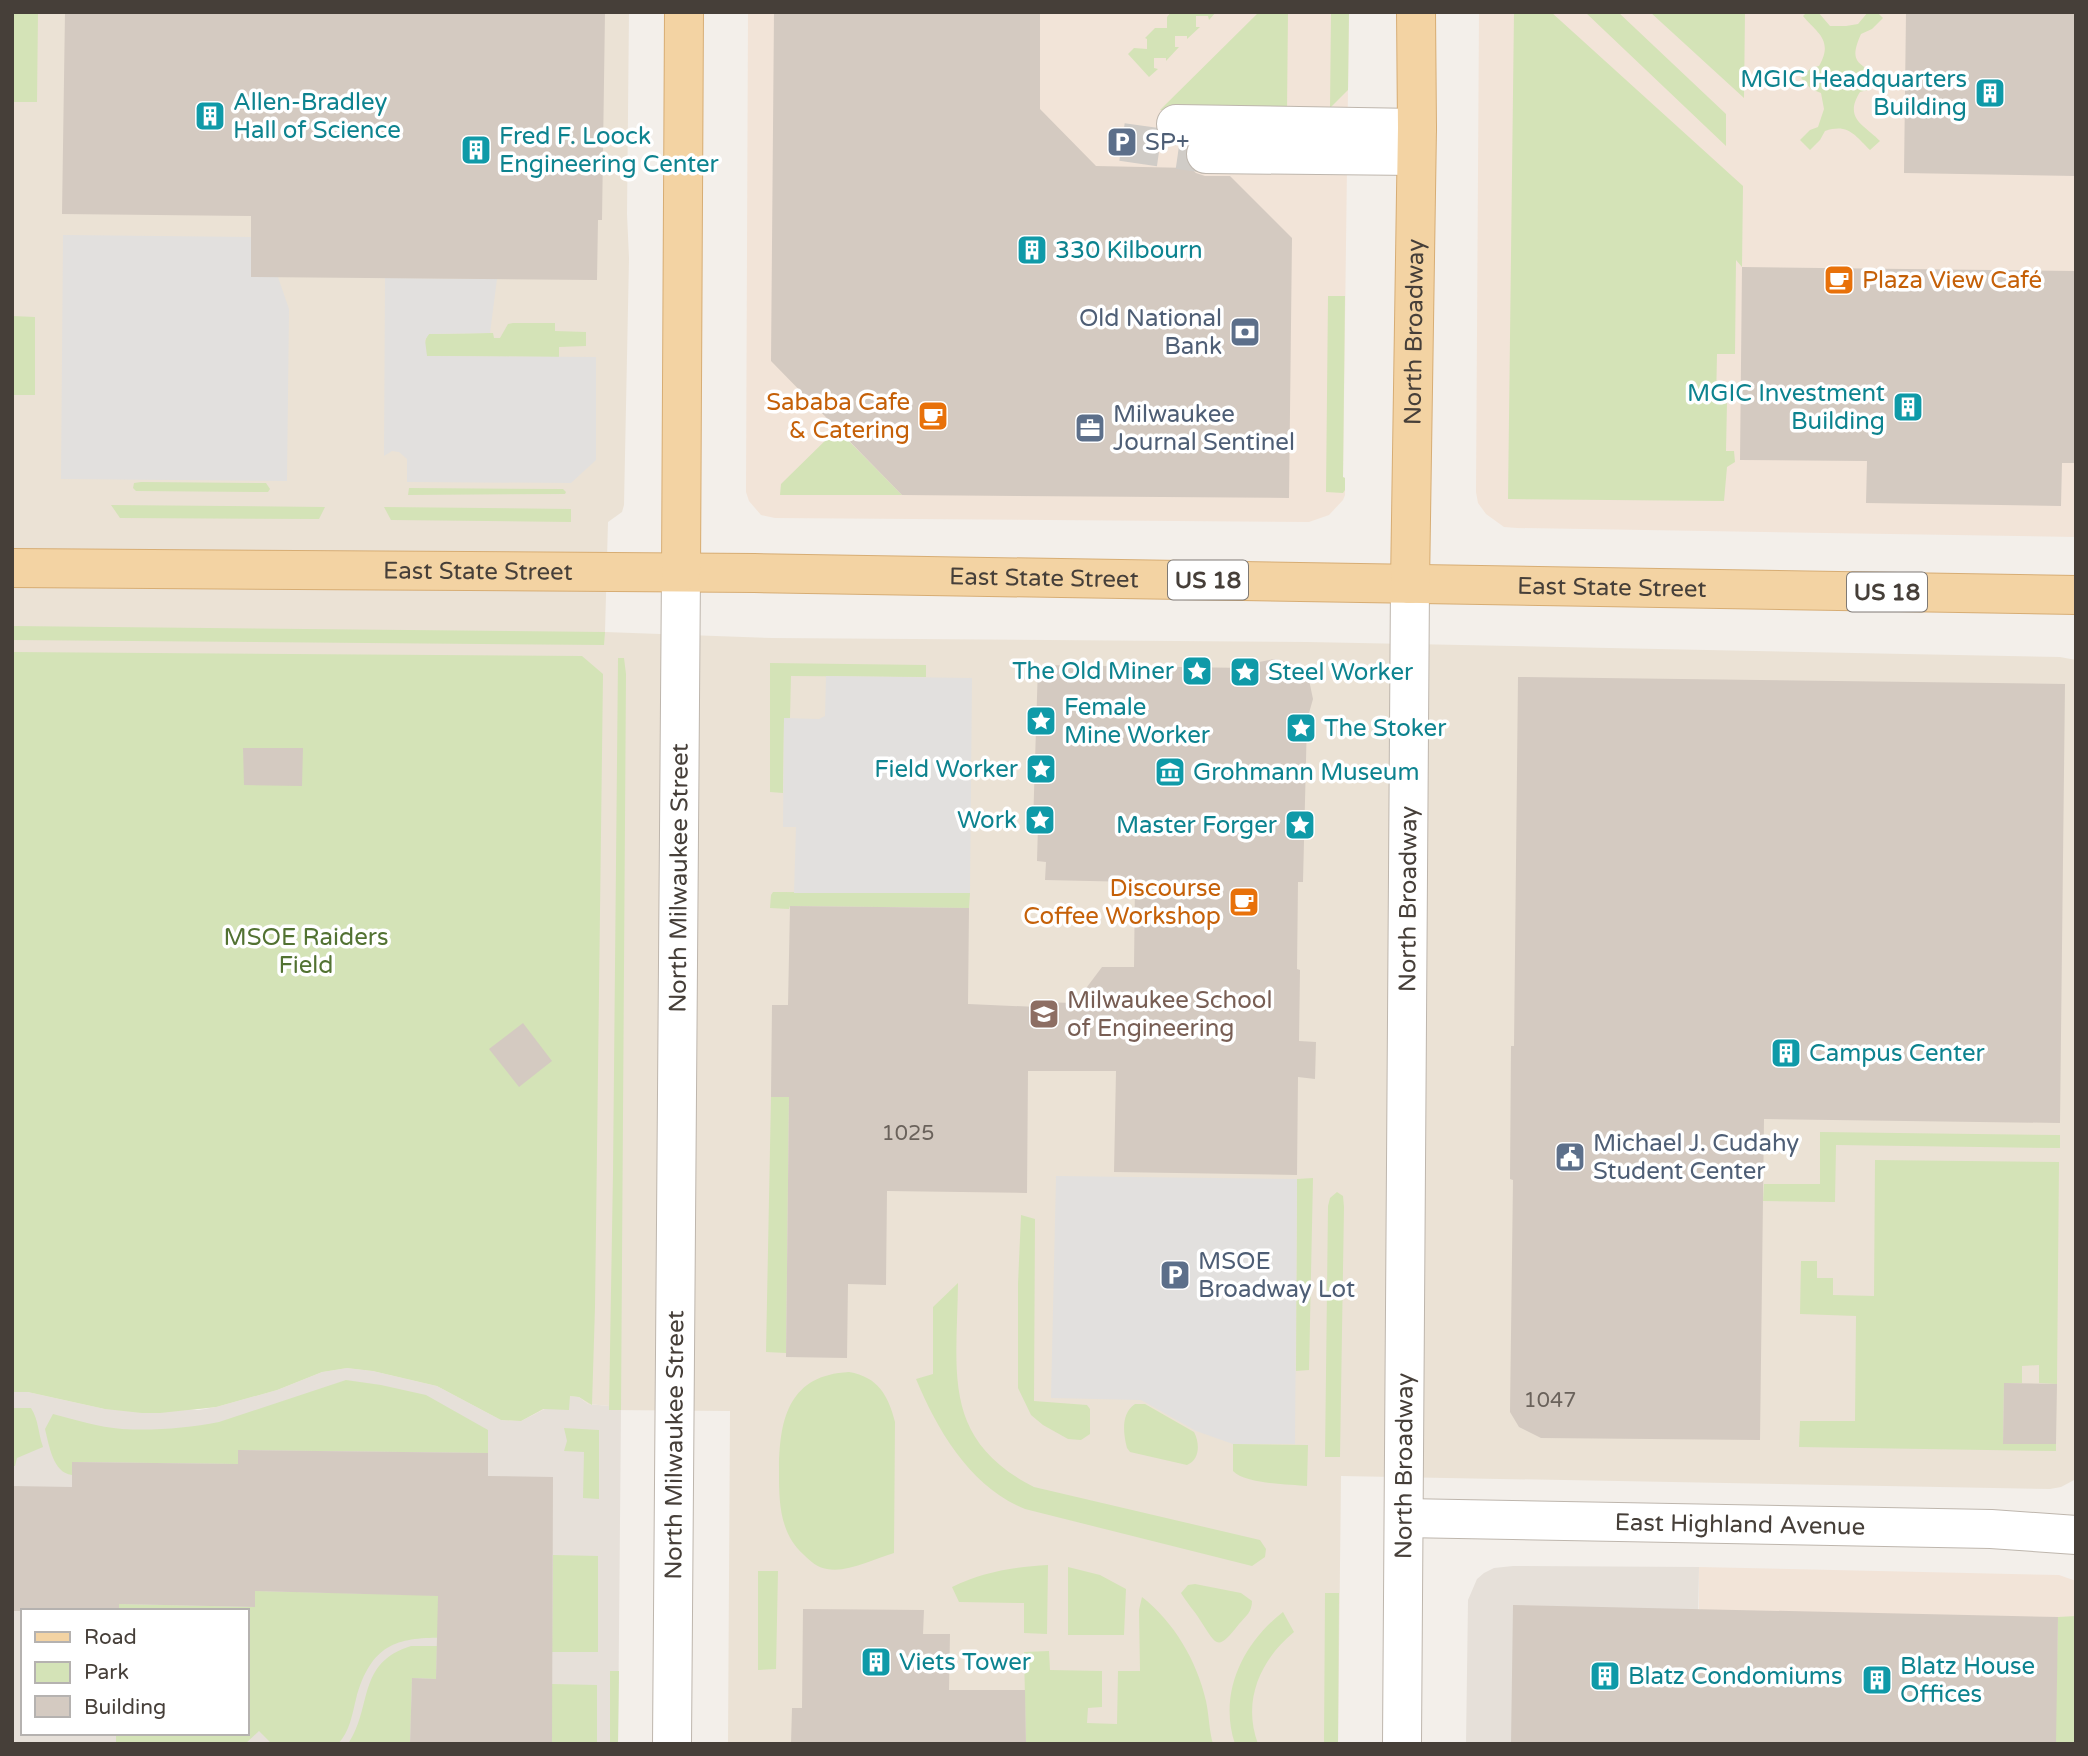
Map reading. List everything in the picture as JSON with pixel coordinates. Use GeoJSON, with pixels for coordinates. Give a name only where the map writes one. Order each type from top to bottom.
{"type":"FeatureCollection","features":[{"type":"Feature","properties":{"kind":"main road","name":"North Milwaukee Street"},"geometry":{"type":"LineString","coordinates":[[681,572],[684,12]]}},
{"type":"Feature","properties":{"kind":"main road","name":"North Broadway"},"geometry":{"type":"LineString","coordinates":[[1410,584],[1416,12]]}},
{"type":"Feature","properties":{"kind":"main road","name":"East State Street"},"geometry":{"type":"LineString","coordinates":[[12,568],[681,572],[2076,595]]}},
{"type":"Feature","properties":{"kind":"street"},"geometry":{"type":"LineString","coordinates":[[1176,124],[1416,142]]}},
{"type":"Feature","properties":{"kind":"street"},"geometry":{"type":"LineString","coordinates":[[1206,154],[1416,142]]}},
{"type":"Feature","properties":{"kind":"street","name":"North Milwaukee Street"},"geometry":{"type":"LineString","coordinates":[[672,1744],[681,572]]}},
{"type":"Feature","properties":{"kind":"street","name":"North Broadway"},"geometry":{"type":"LineString","coordinates":[[1402,1744],[1410,584]]}},
{"type":"Feature","properties":{"kind":"street","name":"East Highland Avenue"},"geometry":{"type":"LineString","coordinates":[[1404,1518],[1992,1529],[2076,1535]]}},
{"type":"Feature","properties":{"kind":"shaded area","name":"Milwaukee School of Engineering"},"geometry":{"type":"Polygon","coordinates":[[[12,12],[629,12],[629,258],[624,505],[622,512],[608,522],[605,632],[772,638],[1307,642],[2060,657],[2076,660],[2076,1479],[2050,1489],[1341,1476],[1338,1744],[728,1744],[730,1411],[609,1410],[609,1406],[588,1404],[579,1397],[570,1396],[521,1421],[501,1420],[437,1386],[373,1371],[347,1368],[322,1372],[277,1390],[216,1407],[160,1413],[105,1409],[28,1392],[12,1392],[12,12]]]}},
{"type":"Feature","properties":{"kind":"shaded area","name":"330 Kilbourn"},"geometry":{"type":"Polygon","coordinates":[[[748,12],[1349,12],[1343,500],[1329,515],[1309,522],[775,518],[761,515],[749,501],[746,492],[748,12]]]}},
{"type":"Feature","properties":{"kind":"shaded area"},"geometry":{"type":"Polygon","coordinates":[[[1479,12],[2076,12],[2076,537],[1517,528],[1504,527],[1486,514],[1478,503],[1476,492],[1479,12]]]}},
{"type":"Feature","properties":{"kind":"shaded area"},"geometry":{"type":"Polygon","coordinates":[[[63,235],[251,237],[251,277],[278,277],[289,309],[287,481],[61,479],[63,235]]]}},
{"type":"Feature","properties":{"kind":"shaded area"},"geometry":{"type":"Polygon","coordinates":[[[385,278],[497,279],[490,333],[429,334],[425,340],[427,356],[596,357],[596,460],[571,483],[407,482],[407,459],[399,452],[392,451],[384,456],[385,278]]]}},
{"type":"Feature","properties":{"kind":"shaded area"},"geometry":{"type":"Polygon","coordinates":[[[826,676],[972,678],[970,893],[794,893],[796,827],[783,827],[784,718],[819,719],[825,716],[826,676]]]}},
{"type":"Feature","properties":{"kind":"shaded area","name":"MSOE Broadway Lot"},"geometry":{"type":"Polygon","coordinates":[[[1056,1176],[1297,1179],[1295,1444],[1233,1444],[1196,1431],[1141,1400],[1051,1398],[1056,1176]]]}},
{"type":"Feature","properties":{"kind":"shaded area"},"geometry":{"type":"Polygon","coordinates":[[[347,1368],[373,1371],[437,1386],[501,1420],[521,1421],[570,1396],[579,1397],[588,1404],[609,1406],[609,1410],[621,1410],[618,1744],[12,1744],[12,1392],[28,1392],[105,1409],[199,1410],[277,1390],[322,1372],[347,1368]]]}},
{"type":"Feature","properties":{"kind":"shaded area","name":"Blatz Condomiums"},"geometry":{"type":"Polygon","coordinates":[[[1699,1567],[1696,1744],[1466,1744],[1468,1600],[1477,1579],[1484,1573],[1494,1568],[1699,1567]]]}},
{"type":"Feature","properties":{"kind":"shaded area"},"geometry":{"type":"Polygon","coordinates":[[[1699,1567],[2059,1575],[2076,1581],[2076,1744],[1699,1609],[1699,1567]]]}},
{"type":"Feature","properties":{"kind":"green space"},"geometry":{"type":"Polygon","coordinates":[[[12,12],[38,12],[37,102],[12,102],[12,12]]]}},
{"type":"Feature","properties":{"kind":"green space"},"geometry":{"type":"Polygon","coordinates":[[[1171,12],[1216,12],[1209,20],[1208,16],[1196,16],[1196,27],[1200,27],[1187,39],[1187,36],[1175,36],[1175,47],[1179,47],[1166,61],[1166,58],[1154,58],[1154,68],[1158,69],[1149,77],[1128,54],[1134,48],[1147,49],[1145,38],[1155,28],[1167,28],[1167,17],[1171,12]]]}},
{"type":"Feature","properties":{"kind":"green space"},"geometry":{"type":"Polygon","coordinates":[[[1259,12],[1288,12],[1287,111],[1160,110],[1259,12]]]}},
{"type":"Feature","properties":{"kind":"green space"},"geometry":{"type":"Polygon","coordinates":[[[1331,12],[1349,12],[1348,90],[1330,108],[1331,12]]]}},
{"type":"Feature","properties":{"kind":"green space"},"geometry":{"type":"Polygon","coordinates":[[[1514,12],[1551,12],[1743,186],[1742,267],[1736,260],[1735,354],[1717,354],[1716,402],[1727,402],[1726,451],[1734,451],[1735,462],[1727,467],[1724,501],[1508,499],[1514,12]]]}},
{"type":"Feature","properties":{"kind":"green space"},"geometry":{"type":"Polygon","coordinates":[[[1585,12],[1618,12],[1726,114],[1726,146],[1585,12]]]}},
{"type":"Feature","properties":{"kind":"green space"},"geometry":{"type":"Polygon","coordinates":[[[1650,12],[1745,12],[1744,98],[1650,12]]]}},
{"type":"Feature","properties":{"kind":"green space"},"geometry":{"type":"Polygon","coordinates":[[[1807,12],[1818,12],[1830,26],[1858,24],[1868,12],[1877,12],[1883,18],[1872,29],[1861,34],[1855,53],[1859,63],[1881,80],[1871,89],[1860,92],[1855,101],[1854,109],[1858,121],[1880,141],[1870,150],[1851,132],[1840,129],[1825,131],[1810,150],[1800,140],[1810,130],[1818,127],[1824,109],[1821,93],[1811,89],[1801,78],[1811,68],[1819,66],[1825,50],[1822,38],[1803,16],[1807,12]]]}},
{"type":"Feature","properties":{"kind":"green space"},"geometry":{"type":"Polygon","coordinates":[[[1328,296],[1345,296],[1343,493],[1326,492],[1328,296]]]}},
{"type":"Feature","properties":{"kind":"green space"},"geometry":{"type":"Polygon","coordinates":[[[12,316],[35,317],[35,395],[12,395],[12,316]]]}},
{"type":"Feature","properties":{"kind":"green space"},"geometry":{"type":"Polygon","coordinates":[[[555,323],[555,331],[586,332],[586,346],[559,347],[559,357],[427,356],[425,341],[429,334],[493,333],[494,338],[500,338],[508,324],[555,323]]]}},
{"type":"Feature","properties":{"kind":"green space"},"geometry":{"type":"Polygon","coordinates":[[[837,429],[902,495],[780,495],[781,484],[837,429]]]}},
{"type":"Feature","properties":{"kind":"green space"},"geometry":{"type":"Polygon","coordinates":[[[134,483],[266,483],[270,489],[268,492],[136,491],[133,488],[134,483]]]}},
{"type":"Feature","properties":{"kind":"green space"},"geometry":{"type":"Polygon","coordinates":[[[409,488],[563,489],[566,492],[408,495],[409,488]]]}},
{"type":"Feature","properties":{"kind":"green space"},"geometry":{"type":"Polygon","coordinates":[[[111,505],[325,507],[319,519],[120,518],[111,505]]]}},
{"type":"Feature","properties":{"kind":"green space"},"geometry":{"type":"Polygon","coordinates":[[[384,507],[571,509],[571,522],[391,520],[384,507]]]}},
{"type":"Feature","properties":{"kind":"green space"},"geometry":{"type":"Polygon","coordinates":[[[12,626],[605,632],[604,645],[12,640],[12,626]]]}},
{"type":"Feature","properties":{"kind":"green space","name":"MSOE Raiders Field"},"geometry":{"type":"Polygon","coordinates":[[[12,652],[582,656],[603,674],[592,1405],[579,1397],[570,1396],[569,1410],[543,1409],[521,1421],[501,1420],[437,1386],[373,1371],[347,1368],[322,1372],[277,1390],[216,1407],[160,1413],[105,1409],[28,1392],[12,1392],[12,652]]]}},
{"type":"Feature","properties":{"kind":"green space"},"geometry":{"type":"Polygon","coordinates":[[[618,658],[624,658],[626,674],[621,1410],[609,1410],[613,1172],[618,658]]]}},
{"type":"Feature","properties":{"kind":"green space"},"geometry":{"type":"Polygon","coordinates":[[[770,663],[926,665],[926,677],[791,676],[790,718],[784,719],[783,793],[770,792],[770,663]]]}},
{"type":"Feature","properties":{"kind":"green space"},"geometry":{"type":"Polygon","coordinates":[[[773,892],[970,893],[969,908],[790,906],[789,909],[770,908],[773,892]]]}},
{"type":"Feature","properties":{"kind":"green space"},"geometry":{"type":"Polygon","coordinates":[[[771,1097],[789,1097],[786,1353],[766,1352],[771,1097]]]}},
{"type":"Feature","properties":{"kind":"green space"},"geometry":{"type":"Polygon","coordinates":[[[1820,1132],[2060,1135],[2060,1148],[1836,1145],[1835,1202],[1763,1201],[1764,1184],[1820,1184],[1820,1132]]]}},
{"type":"Feature","properties":{"kind":"green space"},"geometry":{"type":"Polygon","coordinates":[[[1875,1160],[2059,1162],[2057,1384],[2039,1383],[2039,1365],[2022,1366],[2022,1383],[2004,1383],[2003,1443],[2056,1444],[2056,1451],[1799,1447],[1800,1421],[1855,1421],[1856,1316],[1800,1314],[1801,1261],[1817,1261],[1817,1278],[1833,1278],[1833,1295],[1874,1296],[1875,1160]]]}},
{"type":"Feature","properties":{"kind":"green space"},"geometry":{"type":"Polygon","coordinates":[[[1313,1178],[1309,1370],[1296,1371],[1297,1179],[1313,1178]]]}},
{"type":"Feature","properties":{"kind":"green space"},"geometry":{"type":"Polygon","coordinates":[[[1337,1192],[1343,1196],[1344,1207],[1340,1457],[1325,1457],[1328,1206],[1330,1198],[1337,1192]]]}},
{"type":"Feature","properties":{"kind":"green space"},"geometry":{"type":"Polygon","coordinates":[[[1021,1215],[1035,1219],[1034,1401],[1087,1405],[1090,1409],[1090,1434],[1081,1440],[1068,1439],[1043,1425],[1031,1415],[1018,1388],[1021,1215]]]}},
{"type":"Feature","properties":{"kind":"green space"},"geometry":{"type":"Polygon","coordinates":[[[958,1283],[956,1346],[961,1401],[969,1425],[983,1448],[1004,1468],[1034,1487],[1260,1540],[1266,1549],[1265,1557],[1252,1566],[1025,1509],[988,1487],[958,1456],[946,1438],[916,1379],[933,1374],[933,1307],[958,1283]]]}},
{"type":"Feature","properties":{"kind":"green space"},"geometry":{"type":"Polygon","coordinates":[[[849,1372],[867,1378],[880,1389],[895,1422],[894,1553],[835,1570],[817,1566],[795,1546],[789,1536],[782,1514],[779,1490],[780,1448],[786,1416],[801,1390],[813,1381],[829,1375],[849,1372]]]}},
{"type":"Feature","properties":{"kind":"green space"},"geometry":{"type":"Polygon","coordinates":[[[346,1380],[426,1395],[488,1430],[488,1453],[238,1450],[238,1464],[73,1462],[72,1475],[56,1464],[45,1429],[53,1414],[122,1429],[159,1429],[207,1424],[346,1380]]]}},
{"type":"Feature","properties":{"kind":"green space"},"geometry":{"type":"Polygon","coordinates":[[[1135,1404],[1145,1404],[1194,1432],[1198,1451],[1191,1463],[1187,1465],[1130,1452],[1124,1424],[1127,1413],[1135,1404]]]}},
{"type":"Feature","properties":{"kind":"green space"},"geometry":{"type":"Polygon","coordinates":[[[12,1408],[31,1408],[43,1447],[17,1458],[15,1466],[12,1466],[12,1408]]]}},
{"type":"Feature","properties":{"kind":"green space"},"geometry":{"type":"Polygon","coordinates":[[[564,1428],[599,1430],[599,1499],[583,1498],[584,1452],[564,1451],[567,1441],[564,1428]]]}},
{"type":"Feature","properties":{"kind":"green space"},"geometry":{"type":"Polygon","coordinates":[[[1233,1444],[1308,1445],[1307,1486],[1267,1483],[1239,1475],[1233,1471],[1233,1444]]]}},
{"type":"Feature","properties":{"kind":"green space"},"geometry":{"type":"Polygon","coordinates":[[[553,1555],[598,1556],[598,1652],[552,1652],[553,1555]]]}},
{"type":"Feature","properties":{"kind":"green space"},"geometry":{"type":"Polygon","coordinates":[[[1048,1565],[1047,1634],[1024,1633],[1024,1603],[959,1602],[952,1587],[998,1571],[1048,1565]]]}},
{"type":"Feature","properties":{"kind":"green space"},"geometry":{"type":"Polygon","coordinates":[[[1068,1567],[1100,1575],[1126,1589],[1124,1635],[1068,1635],[1068,1567]]]}},
{"type":"Feature","properties":{"kind":"green space"},"geometry":{"type":"Polygon","coordinates":[[[758,1571],[778,1571],[776,1669],[758,1670],[758,1571]]]}},
{"type":"Feature","properties":{"kind":"green space"},"geometry":{"type":"Polygon","coordinates":[[[1188,1585],[1241,1593],[1252,1601],[1248,1614],[1221,1642],[1210,1636],[1181,1593],[1188,1585]]]}},
{"type":"Feature","properties":{"kind":"green space"},"geometry":{"type":"Polygon","coordinates":[[[255,1591],[462,1596],[461,1638],[408,1640],[394,1644],[382,1652],[363,1678],[348,1728],[338,1744],[272,1744],[259,1731],[245,1744],[116,1744],[116,1735],[248,1735],[248,1609],[119,1609],[119,1604],[254,1607],[255,1591]]]}},
{"type":"Feature","properties":{"kind":"green space"},"geometry":{"type":"Polygon","coordinates":[[[1325,1593],[1339,1593],[1338,1744],[1324,1744],[1325,1593]]]}},
{"type":"Feature","properties":{"kind":"green space"},"geometry":{"type":"Polygon","coordinates":[[[1142,1597],[1174,1630],[1197,1671],[1206,1701],[1213,1744],[1026,1744],[1024,1652],[1049,1651],[1050,1670],[1102,1671],[1102,1707],[1088,1708],[1087,1723],[1117,1724],[1118,1671],[1140,1671],[1139,1610],[1142,1597]]]}},
{"type":"Feature","properties":{"kind":"green space"},"geometry":{"type":"Polygon","coordinates":[[[1283,1612],[1294,1632],[1272,1655],[1257,1682],[1252,1712],[1258,1744],[1235,1744],[1230,1706],[1238,1670],[1256,1639],[1283,1612]]]}},
{"type":"Feature","properties":{"kind":"green space"},"geometry":{"type":"Polygon","coordinates":[[[2076,1616],[2076,1744],[2055,1744],[2058,1617],[2076,1616]]]}},
{"type":"Feature","properties":{"kind":"green space"},"geometry":{"type":"Polygon","coordinates":[[[411,1646],[437,1646],[436,1679],[412,1678],[410,1744],[348,1744],[356,1730],[373,1675],[381,1663],[411,1646]]]}},
{"type":"Feature","properties":{"kind":"green space"},"geometry":{"type":"Polygon","coordinates":[[[610,1671],[619,1671],[618,1744],[610,1744],[610,1671]]]}},
{"type":"Feature","properties":{"kind":"green space"},"geometry":{"type":"Polygon","coordinates":[[[552,1684],[597,1685],[597,1744],[552,1744],[552,1684]]]}},
{"type":"Feature","properties":{"kind":"building"},"geometry":{"type":"Polygon","coordinates":[[[65,12],[605,12],[602,220],[598,220],[597,280],[251,277],[251,216],[62,214],[65,12]]]}},
{"type":"Feature","properties":{"kind":"building","name":"330 Kilbourn"},"geometry":{"type":"Polygon","coordinates":[[[774,12],[1040,12],[1040,109],[1096,166],[1190,168],[1205,176],[1230,176],[1292,238],[1289,498],[902,495],[771,361],[774,12]]]}},
{"type":"Feature","properties":{"kind":"building","name":"MGIC Headquarters Building"},"geometry":{"type":"Polygon","coordinates":[[[1906,12],[2076,12],[2076,176],[1904,173],[1906,12]]]}},
{"type":"Feature","properties":{"kind":"building","name":"MGIC Investment Building"},"geometry":{"type":"Polygon","coordinates":[[[1742,267],[2076,271],[2076,463],[2062,463],[2061,506],[1866,503],[1867,461],[1740,460],[1742,267]]]}},
{"type":"Feature","properties":{"kind":"building"},"geometry":{"type":"Polygon","coordinates":[[[1274,659],[1289,662],[1302,670],[1309,680],[1313,699],[1307,720],[1303,882],[1298,882],[1297,969],[1300,970],[1299,1041],[1316,1042],[1315,1079],[1298,1077],[1297,1175],[1114,1172],[1116,1071],[1028,1071],[1027,1193],[887,1191],[886,1285],[848,1284],[847,1358],[786,1357],[789,1097],[771,1097],[772,1005],[788,1005],[790,906],[969,908],[968,1004],[1038,1007],[1038,1002],[1075,1003],[1102,967],[1134,967],[1135,882],[1045,880],[1046,862],[1037,861],[1038,825],[1033,825],[1038,665],[1249,668],[1259,662],[1274,659]]]}},
{"type":"Feature","properties":{"kind":"building","name":"Campus Center"},"geometry":{"type":"Polygon","coordinates":[[[1518,677],[2065,684],[2060,1123],[1764,1119],[1760,1440],[1541,1438],[1519,1427],[1510,1412],[1513,1180],[1510,1179],[1511,1046],[1514,1046],[1518,677]]]}},
{"type":"Feature","properties":{"kind":"building"},"geometry":{"type":"Polygon","coordinates":[[[243,748],[303,748],[302,786],[244,785],[243,748]]]}},
{"type":"Feature","properties":{"kind":"building"},"geometry":{"type":"Polygon","coordinates":[[[523,1023],[552,1061],[519,1087],[489,1049],[523,1023]]]}},
{"type":"Feature","properties":{"kind":"building"},"geometry":{"type":"Polygon","coordinates":[[[2004,1383],[2057,1384],[2056,1444],[2003,1444],[2004,1383]]]}},
{"type":"Feature","properties":{"kind":"building"},"geometry":{"type":"Polygon","coordinates":[[[238,1450],[488,1453],[488,1476],[553,1477],[552,1744],[410,1744],[412,1678],[436,1679],[438,1596],[255,1591],[255,1607],[119,1604],[119,1609],[12,1611],[12,1486],[72,1487],[72,1462],[238,1464],[238,1450]]]}},
{"type":"Feature","properties":{"kind":"building","name":"Blatz House Offices"},"geometry":{"type":"Polygon","coordinates":[[[1513,1605],[2058,1617],[2056,1744],[1511,1744],[1513,1605]]]}},
{"type":"Feature","properties":{"kind":"building","name":"Viets Tower"},"geometry":{"type":"Polygon","coordinates":[[[803,1609],[924,1610],[923,1634],[950,1634],[949,1690],[1025,1690],[1026,1744],[791,1744],[792,1708],[802,1708],[803,1609]]]}},
{"type":"Feature","properties":{"kind":"tunnel"},"geometry":{"type":"LineString","coordinates":[[1122,142],[1206,154]]}},
{"type":"Feature","properties":{"kind":"place","name":"MGIC Headquarters Building"},"geometry":{"type":"Point","coordinates":[1990,93]}},
{"type":"Feature","properties":{"kind":"place","name":"Allen-Bradley Hall of Science"},"geometry":{"type":"Point","coordinates":[210,116]}},
{"type":"Feature","properties":{"kind":"place","name":"SP+"},"geometry":{"type":"Point","coordinates":[1122,142]}},
{"type":"Feature","properties":{"kind":"place","name":"Fred F. Loock Engineering Center"},"geometry":{"type":"Point","coordinates":[476,150]}},
{"type":"Feature","properties":{"kind":"place","name":"330 Kilbourn"},"geometry":{"type":"Point","coordinates":[1032,250]}},
{"type":"Feature","properties":{"kind":"place","name":"Plaza View Café"},"geometry":{"type":"Point","coordinates":[1839,280]}},
{"type":"Feature","properties":{"kind":"place","name":"Old National Bank"},"geometry":{"type":"Point","coordinates":[1245,332]}},
{"type":"Feature","properties":{"kind":"place","name":"MGIC Investment Building"},"geometry":{"type":"Point","coordinates":[1908,407]}},
{"type":"Feature","properties":{"kind":"place","name":"Sababa Cafe & Catering"},"geometry":{"type":"Point","coordinates":[933,416]}},
{"type":"Feature","properties":{"kind":"place","name":"Milwaukee Journal Sentinel"},"geometry":{"type":"Point","coordinates":[1090,428]}},
{"type":"Feature","properties":{"kind":"place","name":"The Old Miner"},"geometry":{"type":"Point","coordinates":[1197,671]}},
{"type":"Feature","properties":{"kind":"place","name":"Steel Worker"},"geometry":{"type":"Point","coordinates":[1245,672]}},
{"type":"Feature","properties":{"kind":"place","name":"Female Mine Worker"},"geometry":{"type":"Point","coordinates":[1041,721]}},
{"type":"Feature","properties":{"kind":"place","name":"The Stoker"},"geometry":{"type":"Point","coordinates":[1301,728]}},
{"type":"Feature","properties":{"kind":"place","name":"Field Worker"},"geometry":{"type":"Point","coordinates":[1041,769]}},
{"type":"Feature","properties":{"kind":"place","name":"Grohmann Museum"},"geometry":{"type":"Point","coordinates":[1170,772]}},
{"type":"Feature","properties":{"kind":"place","name":"Work"},"geometry":{"type":"Point","coordinates":[1040,820]}},
{"type":"Feature","properties":{"kind":"place","name":"Master Forger"},"geometry":{"type":"Point","coordinates":[1300,825]}},
{"type":"Feature","properties":{"kind":"place","name":"Discourse Coffee Workshop"},"geometry":{"type":"Point","coordinates":[1244,902]}},
{"type":"Feature","properties":{"kind":"place","name":"Milwaukee School of Engineering"},"geometry":{"type":"Point","coordinates":[1044,1014]}},
{"type":"Feature","properties":{"kind":"place","name":"Campus Center"},"geometry":{"type":"Point","coordinates":[1786,1053]}},
{"type":"Feature","properties":{"kind":"place","name":"Michael J. Cudahy Student Center"},"geometry":{"type":"Point","coordinates":[1570,1157]}},
{"type":"Feature","properties":{"kind":"place","name":"MSOE Broadway Lot"},"geometry":{"type":"Point","coordinates":[1175,1275]}},
{"type":"Feature","properties":{"kind":"place","name":"Viets Tower"},"geometry":{"type":"Point","coordinates":[876,1662]}},
{"type":"Feature","properties":{"kind":"place","name":"Blatz Condomiums"},"geometry":{"type":"Point","coordinates":[1605,1676]}},
{"type":"Feature","properties":{"kind":"place","name":"Blatz House Offices"},"geometry":{"type":"Point","coordinates":[1877,1680]}}]}
